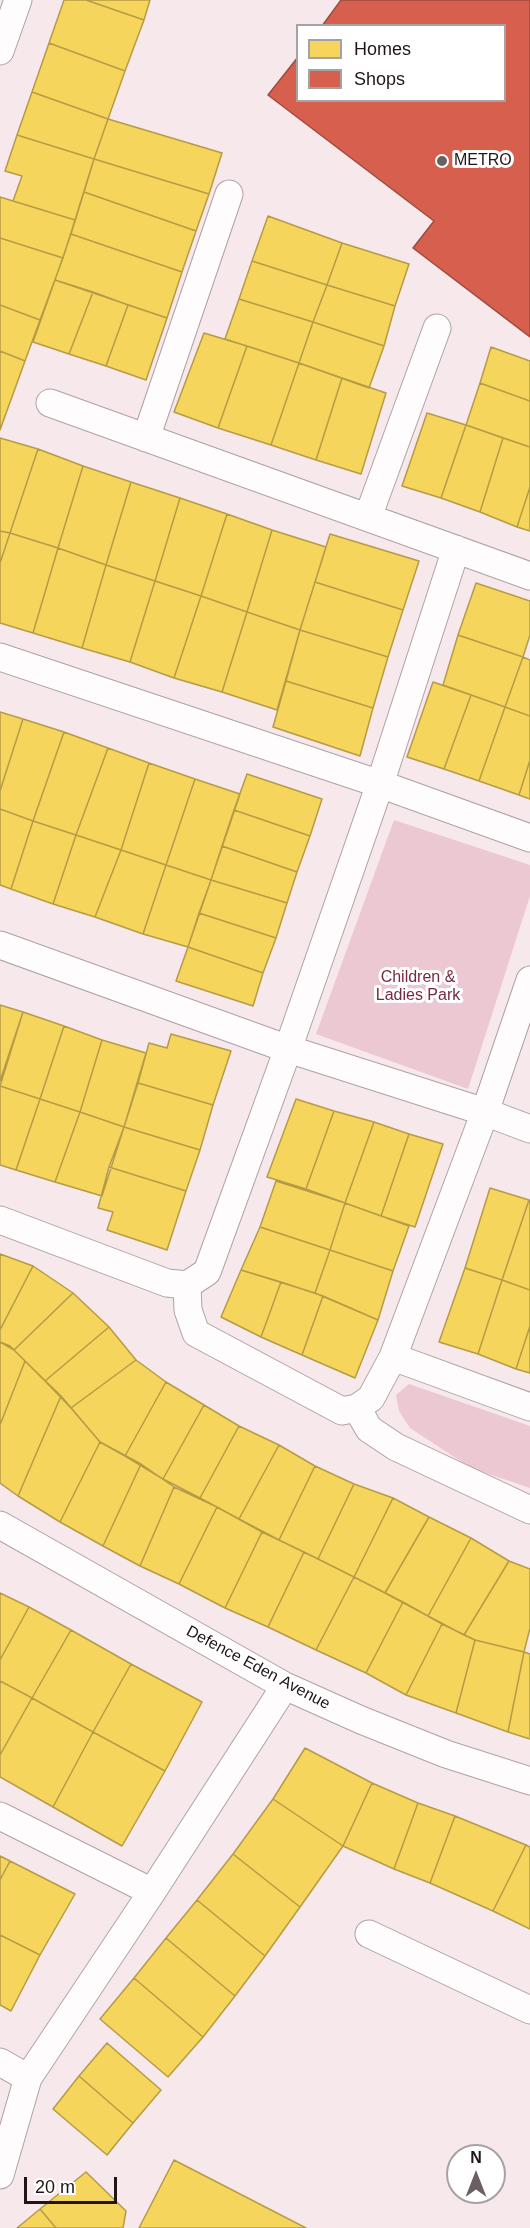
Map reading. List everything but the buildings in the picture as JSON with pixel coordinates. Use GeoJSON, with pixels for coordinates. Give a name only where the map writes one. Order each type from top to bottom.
{"type":"FeatureCollection","features":[{"type":"Feature","properties":{"kind":"street"},"geometry":{"type":"LineString","coordinates":[[0,51],[18,0]]}},
{"type":"Feature","properties":{"kind":"street"},"geometry":{"type":"LineString","coordinates":[[146,438],[229,195]]}},
{"type":"Feature","properties":{"kind":"street"},"geometry":{"type":"LineString","coordinates":[[368,517],[437,328]]}},
{"type":"Feature","properties":{"kind":"street"},"geometry":{"type":"LineString","coordinates":[[50,403],[530,576]]}},
{"type":"Feature","properties":{"kind":"street"},"geometry":{"type":"LineString","coordinates":[[0,1220],[167,1283],[187,1286],[207,1272],[288,1049],[380,784],[456,549]]}},
{"type":"Feature","properties":{"kind":"street"},"geometry":{"type":"LineString","coordinates":[[0,657],[380,784],[530,838]]}},
{"type":"Feature","properties":{"kind":"street"},"geometry":{"type":"LineString","coordinates":[[0,945],[288,1049],[485,1112],[530,1129]]}},
{"type":"Feature","properties":{"kind":"street"},"geometry":{"type":"LineString","coordinates":[[187,1286],[188,1310],[196,1333],[342,1411],[357,1408],[371,1398],[393,1357],[485,1112],[530,980]]}},
{"type":"Feature","properties":{"kind":"street"},"geometry":{"type":"LineString","coordinates":[[393,1357],[530,1407]]}},
{"type":"Feature","properties":{"kind":"street"},"geometry":{"type":"LineString","coordinates":[[357,1408],[369,1429],[396,1447],[530,1510]]}},
{"type":"Feature","properties":{"kind":"street","name":"Defence Eden Avenue"},"geometry":{"type":"LineString","coordinates":[[0,1525],[285,1686],[446,1754],[530,1781]]}},
{"type":"Feature","properties":{"kind":"street"},"geometry":{"type":"LineString","coordinates":[[0,2175],[28,2078],[285,1686]]}},
{"type":"Feature","properties":{"kind":"street"},"geometry":{"type":"LineString","coordinates":[[0,1816],[152,1892]]}},
{"type":"Feature","properties":{"kind":"street"},"geometry":{"type":"LineString","coordinates":[[369,1934],[530,2010]]}},
{"type":"Feature","properties":{"kind":"street"},"geometry":{"type":"LineString","coordinates":[[0,2062],[28,2078]]}},
{"type":"Feature","properties":{"kind":"green space","name":"Children & Ladies Park"},"geometry":{"type":"Polygon","coordinates":[[[394,820],[530,865],[530,896],[468,1089],[316,1034],[394,820]]]}},
{"type":"Feature","properties":{"kind":"green space"},"geometry":{"type":"Polygon","coordinates":[[[409,1384],[530,1426],[530,1488],[471,1468],[410,1428],[399,1411],[396,1395],[409,1384]]]}},
{"type":"Feature","properties":{"kind":"place","name":"METRO"},"geometry":{"type":"Point","coordinates":[442,161]}}]}
